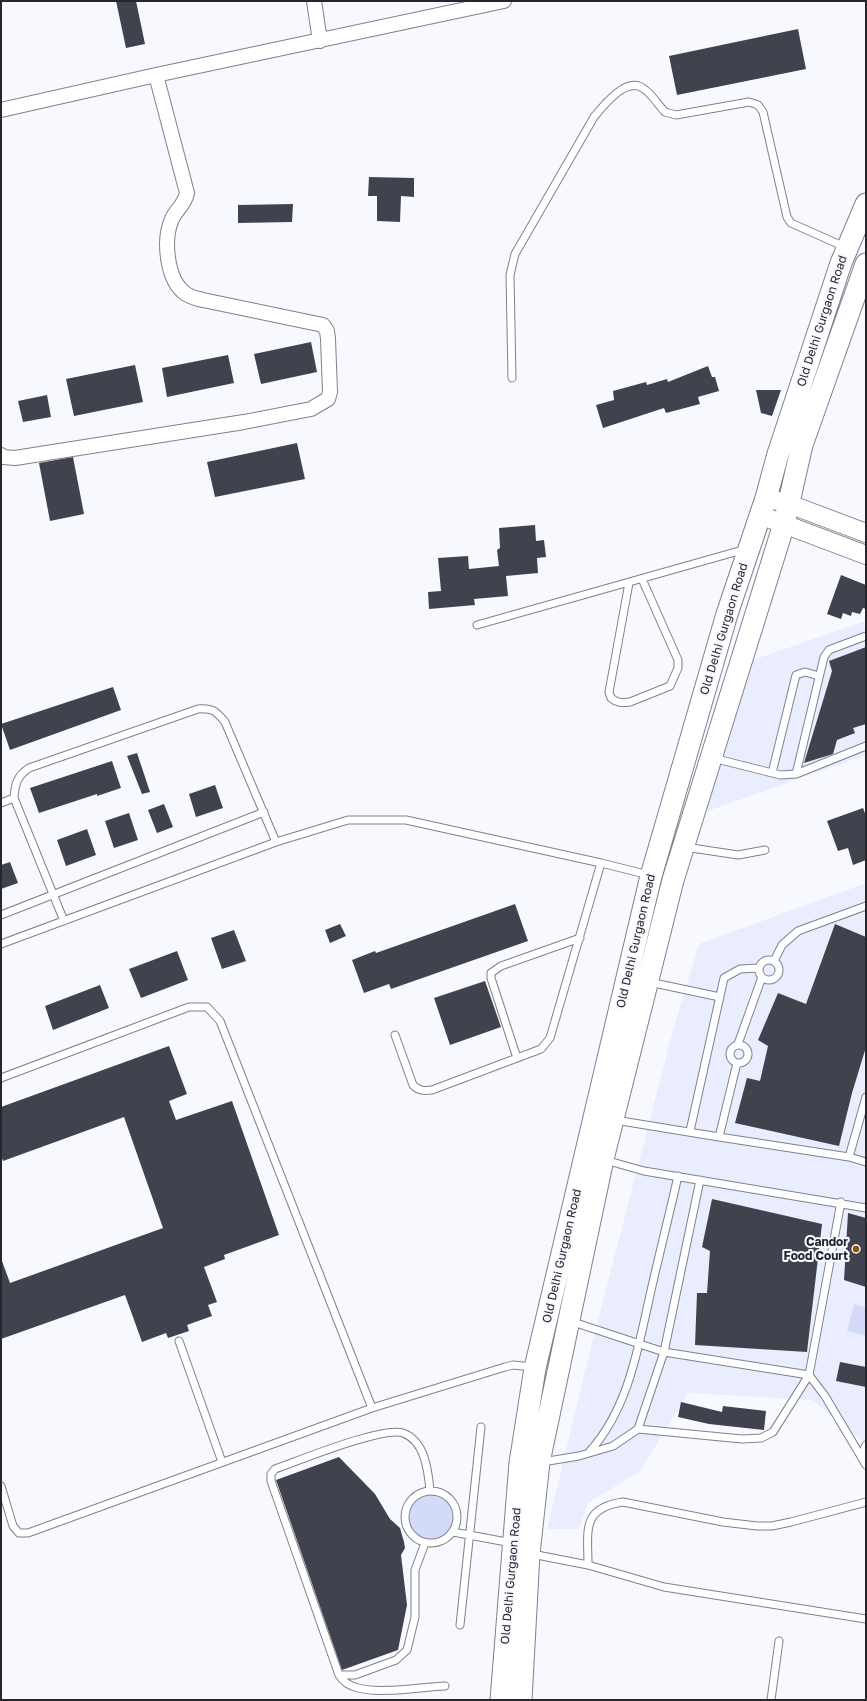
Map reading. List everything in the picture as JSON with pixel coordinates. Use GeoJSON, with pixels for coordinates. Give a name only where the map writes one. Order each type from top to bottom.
{"type":"FeatureCollection","features":[{"type":"Feature","properties":{"kind":"main road","name":"Old Delhi Gurgaon Road"},"geometry":{"type":"LineString","coordinates":[[501,1700],[522,1548],[539,1462],[536,1420],[535,1368],[651,876],[727,614],[750,548],[778,454],[847,247],[866,204]]}},
{"type":"Feature","properties":{"kind":"main road","name":"Old Delhi Gurgaon Road"},"geometry":{"type":"LineString","coordinates":[[521,1700],[522,1548],[520,1463],[536,1420],[568,1320],[603,1159],[673,880],[787,514],[802,446],[866,264]]}},
{"type":"Feature","properties":{"kind":"street"},"geometry":{"type":"LineString","coordinates":[[314,1],[320,41]]}},
{"type":"Feature","properties":{"kind":"street"},"geometry":{"type":"LineString","coordinates":[[1,110],[156,75],[504,1]]}},
{"type":"Feature","properties":{"kind":"street"},"geometry":{"type":"LineString","coordinates":[[1,455],[3,457],[15,458],[244,422],[310,409],[328,399],[330,392],[328,339],[327,331],[322,325],[203,300],[185,293],[176,282],[167,257],[168,238],[171,220],[183,204],[187,193],[156,75]]}},
{"type":"Feature","properties":{"kind":"street"},"geometry":{"type":"LineString","coordinates":[[763,506],[787,514],[866,533]]}},
{"type":"Feature","properties":{"kind":"street"},"geometry":{"type":"LineString","coordinates":[[787,514],[866,555]]}},
{"type":"Feature","properties":{"kind":"lane"},"geometry":{"type":"LineString","coordinates":[[512,378],[510,275],[515,254],[594,117],[606,103],[621,90],[639,86],[645,89],[665,112],[676,115],[745,102],[758,105],[763,112],[788,217],[791,223],[801,229],[847,247]]}},
{"type":"Feature","properties":{"kind":"lane"},"geometry":{"type":"LineString","coordinates":[[477,625],[750,548]]}},
{"type":"Feature","properties":{"kind":"lane"},"geometry":{"type":"LineString","coordinates":[[629,583],[609,692],[611,698],[615,702],[630,702],[670,686],[678,668],[678,660],[642,579]]}},
{"type":"Feature","properties":{"kind":"lane"},"geometry":{"type":"LineString","coordinates":[[796,774],[818,676],[824,657],[829,650],[866,636]]}},
{"type":"Feature","properties":{"kind":"lane"},"geometry":{"type":"LineString","coordinates":[[772,773],[796,676],[804,672],[818,676]]}},
{"type":"Feature","properties":{"kind":"lane"},"geometry":{"type":"LineString","coordinates":[[64,921],[14,798],[15,784],[20,774],[29,768],[198,709],[209,708],[218,713],[224,722],[276,842]]}},
{"type":"Feature","properties":{"kind":"lane"},"geometry":{"type":"LineString","coordinates":[[711,757],[780,775],[796,774],[866,746]]}},
{"type":"Feature","properties":{"kind":"lane"},"geometry":{"type":"LineString","coordinates":[[1,803],[14,798]]}},
{"type":"Feature","properties":{"kind":"lane"},"geometry":{"type":"LineString","coordinates":[[1,915],[264,812]]}},
{"type":"Feature","properties":{"kind":"lane"},"geometry":{"type":"LineString","coordinates":[[1,944],[276,842],[348,820],[406,820],[602,863],[651,876]]}},
{"type":"Feature","properties":{"kind":"lane"},"geometry":{"type":"LineString","coordinates":[[683,846],[738,855],[765,850]]}},
{"type":"Feature","properties":{"kind":"lane"},"geometry":{"type":"LineString","coordinates":[[395,1035],[413,1085],[418,1090],[432,1090],[542,1049],[550,1038],[602,863]]}},
{"type":"Feature","properties":{"kind":"lane"},"geometry":{"type":"LineString","coordinates":[[774,961],[782,945],[798,931],[866,906]]}},
{"type":"Feature","properties":{"kind":"lane"},"geometry":{"type":"LineString","coordinates":[[517,1058],[491,978],[491,973],[501,966],[580,938]]}},
{"type":"Feature","properties":{"kind":"lane"},"geometry":{"type":"LineString","coordinates":[[690,1131],[724,978],[730,972],[740,969],[759,968],[765,961],[774,961]]}},
{"type":"Feature","properties":{"kind":"lane"},"geometry":{"type":"LineString","coordinates":[[762,977],[771,979],[777,976],[778,967],[774,961]]}},
{"type":"Feature","properties":{"kind":"lane"},"geometry":{"type":"LineString","coordinates":[[737,1063],[733,1061],[730,1055],[732,1048],[738,1044],[762,977],[759,968]]}},
{"type":"Feature","properties":{"kind":"lane"},"geometry":{"type":"LineString","coordinates":[[647,981],[720,997]]}},
{"type":"Feature","properties":{"kind":"lane"},"geometry":{"type":"LineString","coordinates":[[1,1078],[189,1008],[207,1007],[220,1021],[372,1408]]}},
{"type":"Feature","properties":{"kind":"lane"},"geometry":{"type":"LineString","coordinates":[[737,1063],[746,1060],[748,1053],[745,1046],[738,1044]]}},
{"type":"Feature","properties":{"kind":"lane"},"geometry":{"type":"LineString","coordinates":[[719,1137],[737,1063]]}},
{"type":"Feature","properties":{"kind":"lane"},"geometry":{"type":"LineString","coordinates":[[849,1157],[866,1098]]}},
{"type":"Feature","properties":{"kind":"lane"},"geometry":{"type":"LineString","coordinates":[[613,1119],[849,1157],[866,1162]]}},
{"type":"Feature","properties":{"kind":"lane"},"geometry":{"type":"LineString","coordinates":[[603,1159],[644,1171],[841,1202],[866,1208]]}},
{"type":"Feature","properties":{"kind":"lane"},"geometry":{"type":"LineString","coordinates":[[590,1452],[606,1433],[617,1412],[626,1389],[640,1342],[678,1176]]}},
{"type":"Feature","properties":{"kind":"lane"},"geometry":{"type":"LineString","coordinates":[[539,1462],[580,1456],[614,1446],[638,1429],[664,1352],[700,1180]]}},
{"type":"Feature","properties":{"kind":"lane"},"geometry":{"type":"LineString","coordinates":[[638,1429],[742,1439],[761,1438],[773,1432],[809,1375],[841,1202]]}},
{"type":"Feature","properties":{"kind":"lane"},"geometry":{"type":"LineString","coordinates":[[568,1320],[640,1342],[664,1352],[809,1375],[824,1396],[866,1465]]}},
{"type":"Feature","properties":{"kind":"lane"},"geometry":{"type":"LineString","coordinates":[[179,1341],[222,1462]]}},
{"type":"Feature","properties":{"kind":"lane"},"geometry":{"type":"LineString","coordinates":[[1,1486],[13,1526],[19,1532],[28,1533],[372,1408],[513,1365],[535,1368]]}},
{"type":"Feature","properties":{"kind":"lane"},"geometry":{"type":"LineString","coordinates":[[460,1625],[481,1427]]}},
{"type":"Feature","properties":{"kind":"lane"},"geometry":{"type":"LineString","coordinates":[[430,1490],[428,1469],[418,1446],[404,1433],[393,1431],[335,1447],[275,1469],[271,1474],[274,1488],[339,1675],[343,1681],[358,1688],[372,1690],[445,1686]]}},
{"type":"Feature","properties":{"kind":"lane"},"geometry":{"type":"LineString","coordinates":[[861,1456],[866,1445]]}},
{"type":"Feature","properties":{"kind":"lane"},"geometry":{"type":"LineString","coordinates":[[430,1490],[440,1492],[448,1496],[455,1504],[458,1513],[458,1523],[453,1532],[440,1542],[424,1543],[417,1540],[409,1532],[405,1521],[406,1510],[411,1500],[419,1493],[430,1490]]}},
{"type":"Feature","properties":{"kind":"lane"},"geometry":{"type":"LineString","coordinates":[[588,1565],[590,1521],[595,1512],[602,1506],[610,1504],[623,1502],[723,1522],[772,1526],[866,1502]]}},
{"type":"Feature","properties":{"kind":"lane"},"geometry":{"type":"LineString","coordinates":[[453,1532],[588,1565],[664,1587],[866,1619]]}},
{"type":"Feature","properties":{"kind":"lane"},"geometry":{"type":"LineString","coordinates":[[339,1675],[355,1675],[396,1660],[407,1650],[415,1617],[415,1570],[424,1543]]}},
{"type":"Feature","properties":{"kind":"lane"},"geometry":{"type":"LineString","coordinates":[[771,1700],[779,1641]]}},
{"type":"Feature","properties":{"kind":"shaded area"},"geometry":{"type":"Polygon","coordinates":[[[866,621],[866,755],[705,812],[744,663],[866,621]]]}},
{"type":"Feature","properties":{"kind":"shaded area"},"geometry":{"type":"Polygon","coordinates":[[[866,883],[866,1444],[812,1400],[688,1393],[640,1471],[588,1503],[579,1529],[547,1529],[587,1363],[672,1034],[699,944],[866,883]]]}},
{"type":"Feature","properties":{"kind":"shaded area"},"geometry":{"type":"Polygon","coordinates":[[[854,1304],[866,1307],[866,1336],[847,1331],[854,1304]]]}},
{"type":"Feature","properties":{"kind":"shaded area"},"geometry":{"type":"Polygon","coordinates":[[[432,1493],[441,1495],[449,1500],[454,1508],[456,1517],[454,1526],[449,1534],[441,1539],[432,1541],[423,1539],[415,1534],[410,1526],[408,1517],[410,1508],[415,1500],[423,1495],[432,1493]]]}},
{"type":"Feature","properties":{"kind":"building"},"geometry":{"type":"Polygon","coordinates":[[[116,1],[136,1],[145,44],[126,48],[116,1]]]}},
{"type":"Feature","properties":{"kind":"building"},"geometry":{"type":"Polygon","coordinates":[[[798,29],[806,69],[677,95],[669,56],[798,29]]]}},
{"type":"Feature","properties":{"kind":"building"},"geometry":{"type":"Polygon","coordinates":[[[369,177],[414,178],[414,197],[401,196],[400,222],[377,221],[377,196],[368,196],[369,177]]]}},
{"type":"Feature","properties":{"kind":"building"},"geometry":{"type":"Polygon","coordinates":[[[293,204],[292,222],[238,223],[238,205],[293,204]]]}},
{"type":"Feature","properties":{"kind":"building"},"geometry":{"type":"Polygon","coordinates":[[[311,342],[317,372],[261,384],[254,354],[311,342]]]}},
{"type":"Feature","properties":{"kind":"building"},"geometry":{"type":"Polygon","coordinates":[[[228,355],[234,383],[167,397],[162,368],[228,355]]]}},
{"type":"Feature","properties":{"kind":"building"},"geometry":{"type":"Polygon","coordinates":[[[135,365],[143,402],[74,416],[66,379],[135,365]]]}},
{"type":"Feature","properties":{"kind":"building"},"geometry":{"type":"Polygon","coordinates":[[[708,366],[712,377],[715,377],[719,391],[698,397],[700,404],[666,413],[664,408],[603,428],[596,405],[614,400],[613,391],[646,382],[647,385],[667,379],[668,382],[708,366]]]}},
{"type":"Feature","properties":{"kind":"building"},"geometry":{"type":"Polygon","coordinates":[[[756,390],[781,390],[772,416],[761,413],[756,390]]]}},
{"type":"Feature","properties":{"kind":"building"},"geometry":{"type":"Polygon","coordinates":[[[47,395],[51,417],[23,422],[18,401],[47,395]]]}},
{"type":"Feature","properties":{"kind":"building"},"geometry":{"type":"Polygon","coordinates":[[[297,443],[305,479],[215,497],[207,462],[297,443]]]}},
{"type":"Feature","properties":{"kind":"building"},"geometry":{"type":"Polygon","coordinates":[[[73,457],[84,514],[50,521],[39,463],[73,457]]]}},
{"type":"Feature","properties":{"kind":"building"},"geometry":{"type":"Polygon","coordinates":[[[535,525],[536,541],[544,540],[546,557],[537,558],[538,573],[506,576],[508,596],[474,599],[475,605],[429,609],[428,592],[441,591],[438,558],[468,556],[469,569],[499,566],[497,550],[500,548],[499,528],[535,525]]]}},
{"type":"Feature","properties":{"kind":"building"},"geometry":{"type":"Polygon","coordinates":[[[841,575],[866,585],[866,609],[863,608],[860,614],[852,612],[851,616],[843,613],[841,619],[827,614],[841,575]]]}},
{"type":"Feature","properties":{"kind":"building"},"geometry":{"type":"Polygon","coordinates":[[[866,647],[866,724],[853,728],[855,733],[837,740],[833,754],[804,763],[832,671],[829,661],[866,647]]]}},
{"type":"Feature","properties":{"kind":"building"},"geometry":{"type":"Polygon","coordinates":[[[113,687],[121,710],[10,750],[1,724],[113,687]]]}},
{"type":"Feature","properties":{"kind":"building"},"geometry":{"type":"Polygon","coordinates":[[[137,753],[150,792],[142,794],[127,756],[137,753]]]}},
{"type":"Feature","properties":{"kind":"building"},"geometry":{"type":"Polygon","coordinates":[[[112,761],[121,788],[97,796],[97,794],[39,813],[30,788],[112,761]]]}},
{"type":"Feature","properties":{"kind":"building"},"geometry":{"type":"Polygon","coordinates":[[[215,785],[223,808],[196,817],[189,794],[215,785]]]}},
{"type":"Feature","properties":{"kind":"building"},"geometry":{"type":"Polygon","coordinates":[[[164,804],[173,827],[157,833],[148,810],[164,804]]]}},
{"type":"Feature","properties":{"kind":"building"},"geometry":{"type":"Polygon","coordinates":[[[863,808],[866,816],[866,860],[853,865],[848,848],[838,851],[827,821],[863,808]]]}},
{"type":"Feature","properties":{"kind":"building"},"geometry":{"type":"Polygon","coordinates":[[[129,813],[138,840],[114,848],[105,821],[129,813]]]}},
{"type":"Feature","properties":{"kind":"building"},"geometry":{"type":"Polygon","coordinates":[[[87,829],[96,855],[66,866],[57,840],[87,829]]]}},
{"type":"Feature","properties":{"kind":"building"},"geometry":{"type":"Polygon","coordinates":[[[10,862],[18,883],[1,889],[1,865],[10,862]]]}},
{"type":"Feature","properties":{"kind":"building"},"geometry":{"type":"Polygon","coordinates":[[[515,904],[528,941],[391,989],[389,984],[364,993],[352,960],[515,904]]]}},
{"type":"Feature","properties":{"kind":"building"},"geometry":{"type":"Polygon","coordinates":[[[340,924],[346,936],[330,943],[325,930],[340,924]]]}},
{"type":"Feature","properties":{"kind":"building"},"geometry":{"type":"Polygon","coordinates":[[[835,924],[866,937],[866,1047],[852,1093],[839,1146],[735,1123],[747,1078],[760,1081],[768,1046],[758,1040],[778,993],[806,1004],[835,924]]]}},
{"type":"Feature","properties":{"kind":"building"},"geometry":{"type":"Polygon","coordinates":[[[234,930],[246,961],[222,969],[211,938],[234,930]]]}},
{"type":"Feature","properties":{"kind":"building"},"geometry":{"type":"Polygon","coordinates":[[[177,951],[188,980],[141,998],[129,969],[177,951]]]}},
{"type":"Feature","properties":{"kind":"building"},"geometry":{"type":"Polygon","coordinates":[[[485,981],[501,1027],[450,1045],[434,998],[485,981]]]}},
{"type":"Feature","properties":{"kind":"building"},"geometry":{"type":"Polygon","coordinates":[[[100,985],[109,1008],[53,1030],[45,1006],[100,985]]]}},
{"type":"Feature","properties":{"kind":"building"},"geometry":{"type":"Polygon","coordinates":[[[169,1046],[187,1094],[169,1101],[176,1120],[232,1101],[279,1235],[224,1255],[225,1259],[204,1267],[217,1302],[208,1305],[212,1316],[187,1325],[189,1331],[168,1338],[166,1333],[142,1342],[125,1295],[1,1339],[2,1261],[10,1283],[163,1228],[124,1117],[3,1161],[1,1155],[1,1107],[169,1046]]]}},
{"type":"Feature","properties":{"kind":"building"},"geometry":{"type":"Polygon","coordinates":[[[712,1199],[822,1224],[807,1352],[695,1345],[697,1293],[707,1293],[710,1251],[702,1247],[712,1199]]]}},
{"type":"Feature","properties":{"kind":"building","name":"Candor Food Court"},"geometry":{"type":"Polygon","coordinates":[[[848,1213],[866,1218],[866,1287],[844,1280],[848,1213]]]}},
{"type":"Feature","properties":{"kind":"building"},"geometry":{"type":"Polygon","coordinates":[[[840,1362],[866,1367],[866,1387],[836,1381],[840,1362]]]}},
{"type":"Feature","properties":{"kind":"building"},"geometry":{"type":"Polygon","coordinates":[[[681,1402],[722,1412],[723,1406],[766,1411],[764,1430],[709,1424],[678,1417],[681,1402]]]}},
{"type":"Feature","properties":{"kind":"building"},"geometry":{"type":"Polygon","coordinates":[[[339,1457],[375,1494],[390,1519],[400,1528],[405,1548],[401,1555],[407,1605],[398,1650],[342,1670],[276,1480],[339,1457]]]}},
{"type":"Feature","properties":{"kind":"place","name":"Candor Food Court"},"geometry":{"type":"Point","coordinates":[856,1249]}}]}
